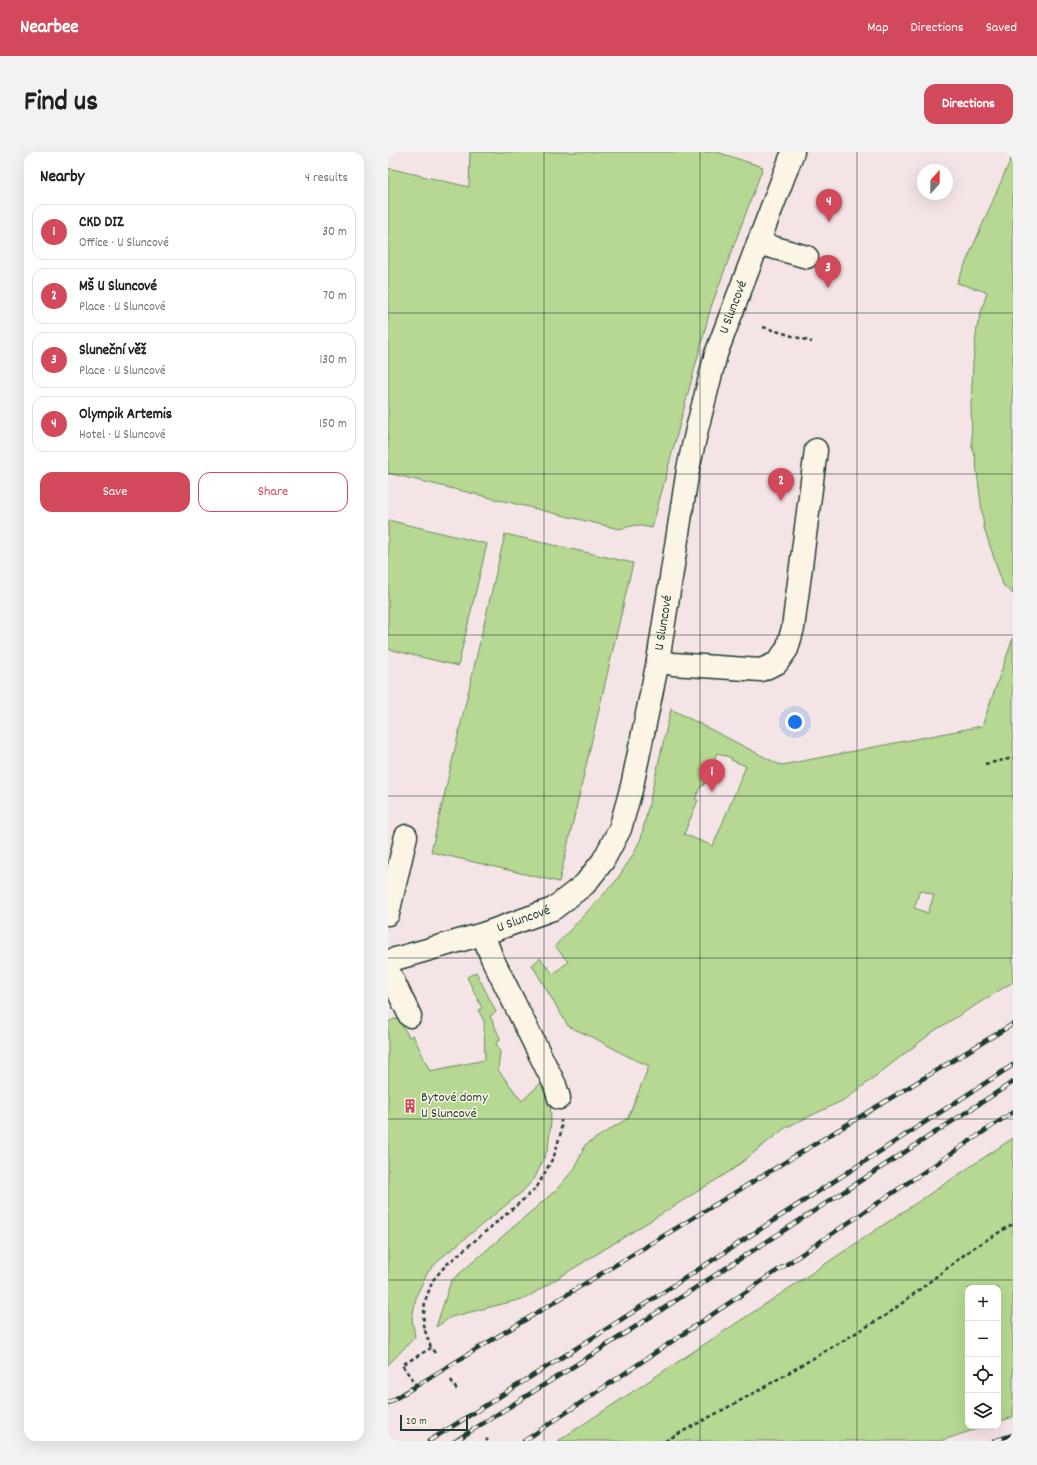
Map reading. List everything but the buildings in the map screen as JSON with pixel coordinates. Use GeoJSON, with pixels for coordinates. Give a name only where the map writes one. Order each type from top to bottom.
{"type":"FeatureCollection","features":[{"type":"Feature","properties":{"kind":"street","name":"U Sluncové"},"geometry":{"type":"LineString","coordinates":[[388,961],[483,934],[553,909],[585,884],[603,861],[620,829],[632,786],[658,661],[688,469],[716,354],[793,152]]}},
{"type":"Feature","properties":{"kind":"street"},"geometry":{"type":"LineString","coordinates":[[758,243],[807,257]]}},
{"type":"Feature","properties":{"kind":"street"},"geometry":{"type":"LineString","coordinates":[[658,661],[673,664],[761,670],[777,663],[788,649],[793,628],[816,450]]}},
{"type":"Feature","properties":{"kind":"street"},"geometry":{"type":"LineString","coordinates":[[388,914],[406,836]]}},
{"type":"Feature","properties":{"kind":"street"},"geometry":{"type":"LineString","coordinates":[[483,934],[492,958],[560,1098]]}},
{"type":"Feature","properties":{"kind":"street"},"geometry":{"type":"LineString","coordinates":[[388,970],[401,1011]]}},
{"type":"Feature","properties":{"kind":"path"},"geometry":{"type":"LineString","coordinates":[[763,327],[812,342]]}},
{"type":"Feature","properties":{"kind":"path"},"geometry":{"type":"LineString","coordinates":[[985,764],[1013,758]]}},
{"type":"Feature","properties":{"kind":"path"},"geometry":{"type":"LineString","coordinates":[[435,1354],[431,1348],[423,1325],[425,1301],[433,1280],[446,1265],[537,1187],[554,1156],[558,1142],[561,1121],[560,1098]]}},
{"type":"Feature","properties":{"kind":"path"},"geometry":{"type":"LineString","coordinates":[[665,1441],[756,1392],[888,1314],[973,1248],[1013,1224]]}},
{"type":"Feature","properties":{"kind":"path"},"geometry":{"type":"LineString","coordinates":[[417,1386],[402,1365],[431,1348]]}},
{"type":"Feature","properties":{"kind":"path"},"geometry":{"type":"LineString","coordinates":[[450,1380],[458,1392]]}},
{"type":"Feature","properties":{"kind":"green space"},"geometry":{"type":"Polygon","coordinates":[[[470,152],[717,152],[763,167],[711,307],[652,528],[636,525],[619,529],[388,473],[388,168],[469,187],[470,152]]]}},
{"type":"Feature","properties":{"kind":"green space"},"geometry":{"type":"Polygon","coordinates":[[[1013,154],[1013,594],[1003,585],[984,528],[975,456],[972,447],[971,404],[973,363],[977,327],[987,292],[957,283],[1013,154]]]}},
{"type":"Feature","properties":{"kind":"green space"},"geometry":{"type":"Polygon","coordinates":[[[388,520],[487,544],[458,666],[388,649],[388,520]]]}},
{"type":"Feature","properties":{"kind":"green space"},"geometry":{"type":"Polygon","coordinates":[[[505,534],[633,563],[559,882],[431,852],[505,534]]]}},
{"type":"Feature","properties":{"kind":"green space"},"geometry":{"type":"Polygon","coordinates":[[[1013,638],[1013,982],[934,1031],[846,1099],[785,1128],[732,1170],[526,1298],[451,1317],[436,1327],[451,1281],[556,1190],[575,1168],[585,1145],[628,1118],[649,1066],[568,1026],[532,965],[540,958],[553,974],[568,962],[555,946],[616,881],[633,855],[641,838],[671,709],[782,765],[982,726],[1013,638]],[[717,753],[703,786],[701,786],[695,799],[698,800],[684,834],[713,846],[746,766],[731,760],[732,758],[717,753]],[[920,890],[914,908],[928,913],[934,895],[920,890]]]}},
{"type":"Feature","properties":{"kind":"green space"},"geometry":{"type":"Polygon","coordinates":[[[476,972],[496,1012],[490,1016],[501,1040],[496,1042],[500,1052],[498,1070],[522,1101],[543,1081],[550,1100],[551,1121],[548,1149],[535,1178],[522,1192],[441,1258],[428,1272],[417,1294],[412,1318],[415,1337],[388,1365],[388,1022],[394,1019],[399,1020],[409,1037],[413,1035],[430,1071],[485,1060],[484,1021],[478,1010],[482,1008],[467,977],[476,972]]]}},
{"type":"Feature","properties":{"kind":"green space"},"geometry":{"type":"Polygon","coordinates":[[[1013,1138],[1013,1417],[1001,1421],[1001,1285],[965,1285],[965,1429],[977,1429],[940,1441],[558,1441],[1013,1138]]]}},
{"type":"Feature","properties":{"kind":"railway"},"geometry":{"type":"LineString","coordinates":[[388,1403],[1013,1024]]}},
{"type":"Feature","properties":{"kind":"railway"},"geometry":{"type":"LineString","coordinates":[[429,1441],[602,1332],[1013,1065]]}},
{"type":"Feature","properties":{"kind":"railway"},"geometry":{"type":"LineString","coordinates":[[455,1441],[601,1349],[1013,1082]]}},
{"type":"Feature","properties":{"kind":"railway"},"geometry":{"type":"LineString","coordinates":[[524,1441],[1013,1112]]}},
{"type":"Feature","properties":{"kind":"railway"},"geometry":{"type":"LineString","coordinates":[[994,1441],[1013,1435]]}},
{"type":"Feature","properties":{"kind":"place","name":"Olympik Artemis"},"geometry":{"type":"Point","coordinates":[829,222]}},
{"type":"Feature","properties":{"kind":"place","name":"Sluneční věž"},"geometry":{"type":"Point","coordinates":[828,288]}},
{"type":"Feature","properties":{"kind":"place","name":"MŠ U Sluncové"},"geometry":{"type":"Point","coordinates":[781,501]}},
{"type":"Feature","properties":{"kind":"place","name":"CKD DIZ"},"geometry":{"type":"Point","coordinates":[712,792]}},
{"type":"Feature","properties":{"kind":"place","name":"Bytové domy U Sluncové"},"geometry":{"type":"Point","coordinates":[410,1106]}}]}
